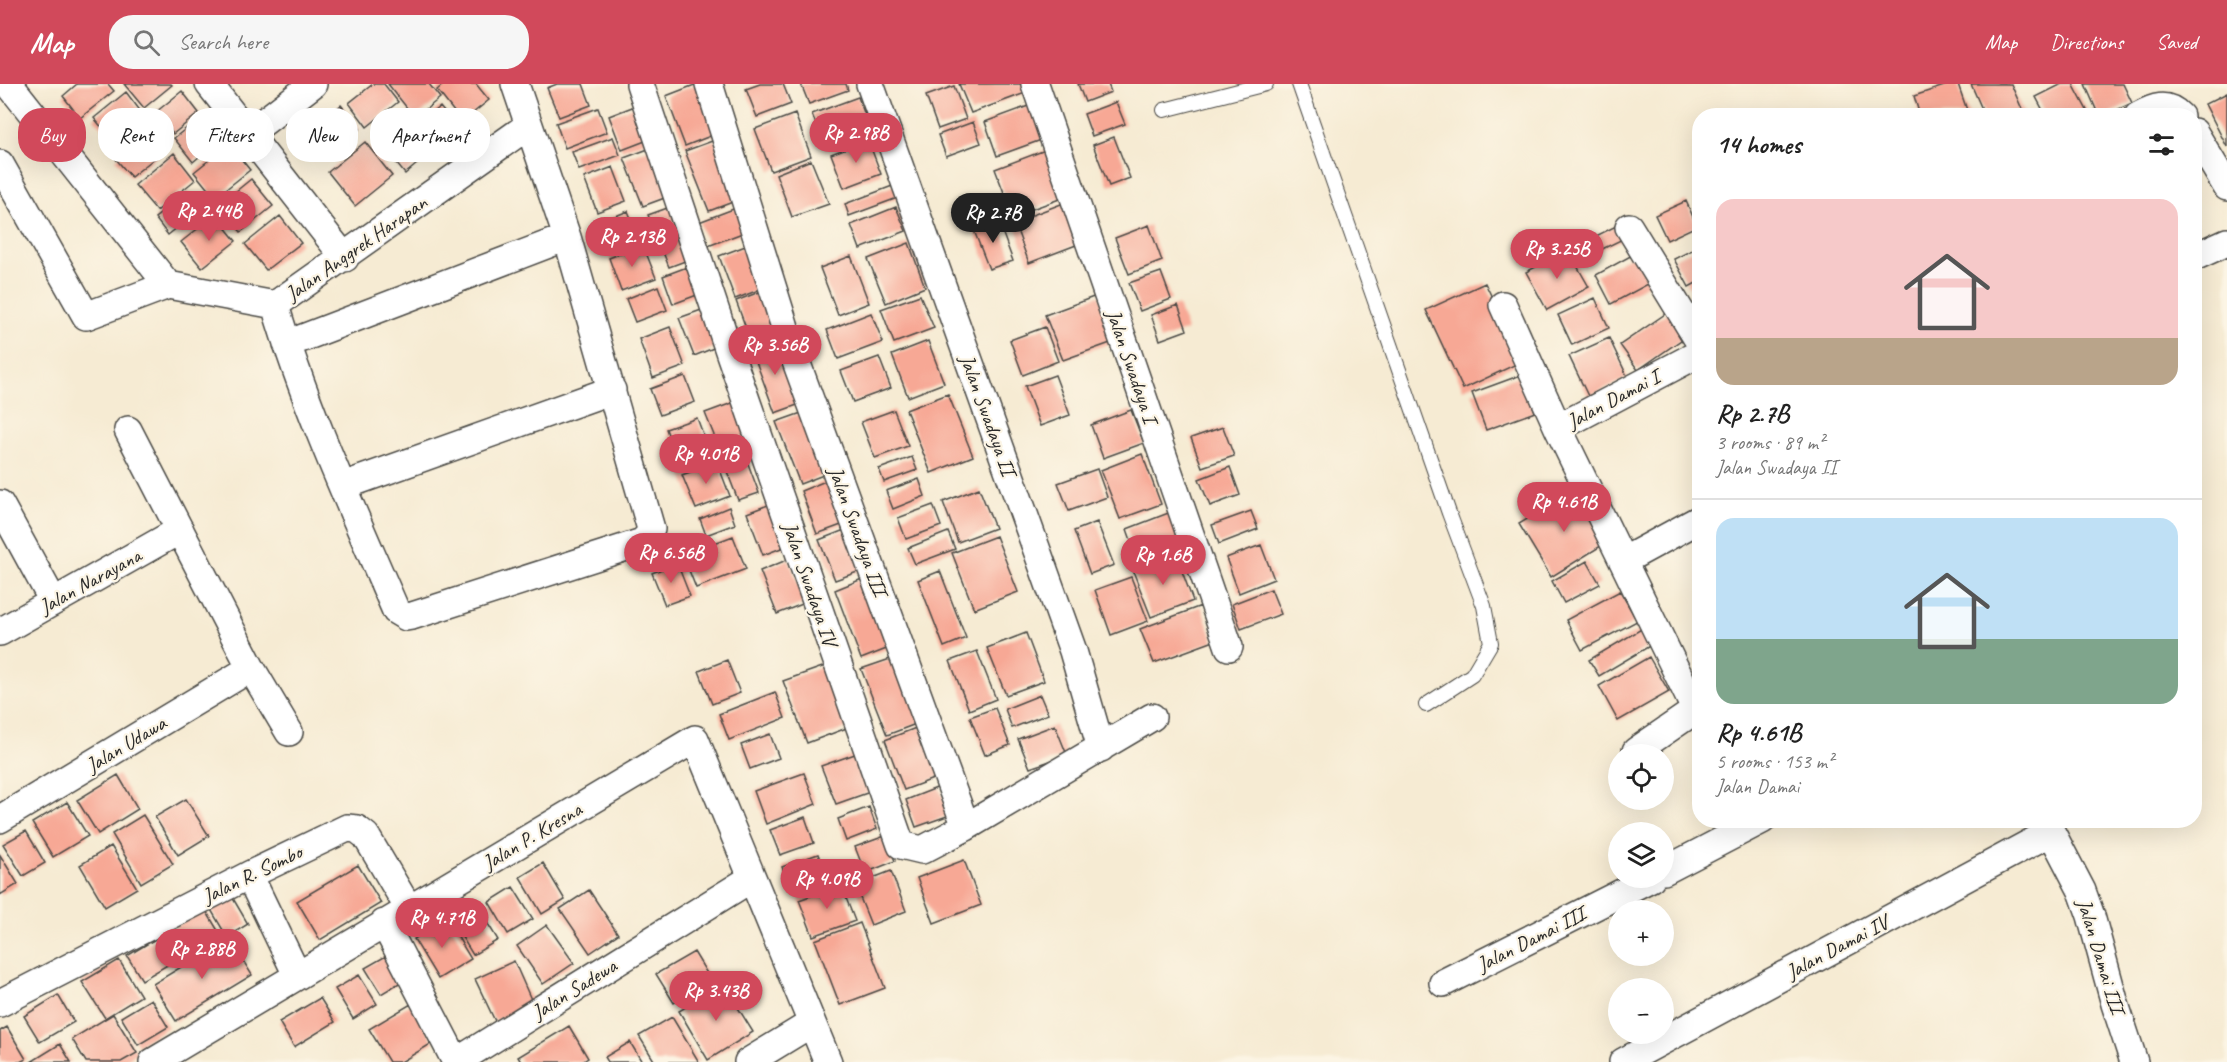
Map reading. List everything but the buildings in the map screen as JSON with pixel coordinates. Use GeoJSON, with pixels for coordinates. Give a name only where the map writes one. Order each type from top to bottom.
{"type":"FeatureCollection","features":[{"type":"Feature","properties":{"kind":"street"},"geometry":{"type":"LineString","coordinates":[[209,84],[228,108]]}},
{"type":"Feature","properties":{"kind":"street"},"geometry":{"type":"LineString","coordinates":[[274,114],[313,84]]}},
{"type":"Feature","properties":{"kind":"street"},"geometry":{"type":"LineString","coordinates":[[275,305],[287,344],[343,486],[396,611],[406,617],[642,542],[651,529],[567,237],[515,84]]}},
{"type":"Feature","properties":{"kind":"street","name":"Jalan Swadaya IV"},"geometry":{"type":"LineString","coordinates":[[640,84],[730,354],[901,845],[922,850],[966,827]]}},
{"type":"Feature","properties":{"kind":"street","name":"Jalan Swadaya III"},"geometry":{"type":"LineString","coordinates":[[709,84],[793,353],[966,827]]}},
{"type":"Feature","properties":{"kind":"street","name":"Jalan Swadaya II"},"geometry":{"type":"LineString","coordinates":[[870,84],[1073,651],[1101,748]]}},
{"type":"Feature","properties":{"kind":"street","name":"Jalan Swadaya I"},"geometry":{"type":"LineString","coordinates":[[1035,84],[1229,647]]}},
{"type":"Feature","properties":{"kind":"street"},"geometry":{"type":"LineString","coordinates":[[0,164],[86,316],[168,285],[7,87]]}},
{"type":"Feature","properties":{"kind":"street"},"geometry":{"type":"LineString","coordinates":[[2152,108],[2164,106],[2167,108]]}},
{"type":"Feature","properties":{"kind":"street","name":"Jalan Anggrek Harapan"},"geometry":{"type":"LineString","coordinates":[[168,285],[275,305],[345,258],[529,125]]}},
{"type":"Feature","properties":{"kind":"street"},"geometry":{"type":"LineString","coordinates":[[2202,145],[2227,187]]}},
{"type":"Feature","properties":{"kind":"street"},"geometry":{"type":"LineString","coordinates":[[270,162],[345,258]]}},
{"type":"Feature","properties":{"kind":"street"},"geometry":{"type":"LineString","coordinates":[[1629,227],[1692,330]]}},
{"type":"Feature","properties":{"kind":"street"},"geometry":{"type":"LineString","coordinates":[[287,344],[567,237]]}},
{"type":"Feature","properties":{"kind":"street"},"geometry":{"type":"LineString","coordinates":[[2202,253],[2227,242]]}},
{"type":"Feature","properties":{"kind":"street"},"geometry":{"type":"LineString","coordinates":[[1503,305],[1558,429],[1692,698]]}},
{"type":"Feature","properties":{"kind":"street","name":"Jalan Damai I"},"geometry":{"type":"LineString","coordinates":[[1558,429],[1692,357]]}},
{"type":"Feature","properties":{"kind":"street"},"geometry":{"type":"LineString","coordinates":[[343,486],[612,390]]}},
{"type":"Feature","properties":{"kind":"street"},"geometry":{"type":"LineString","coordinates":[[128,430],[251,668],[288,732]]}},
{"type":"Feature","properties":{"kind":"street"},"geometry":{"type":"LineString","coordinates":[[0,504],[53,601]]}},
{"type":"Feature","properties":{"kind":"street"},"geometry":{"type":"LineString","coordinates":[[1623,561],[1692,523]]}},
{"type":"Feature","properties":{"kind":"street","name":"Jalan Narayana"},"geometry":{"type":"LineString","coordinates":[[0,632],[180,530]]}},
{"type":"Feature","properties":{"kind":"street","name":"Jalan Udawa"},"geometry":{"type":"LineString","coordinates":[[0,819],[251,668]]}},
{"type":"Feature","properties":{"kind":"street"},"geometry":{"type":"LineString","coordinates":[[1646,744],[1692,712]]}},
{"type":"Feature","properties":{"kind":"street"},"geometry":{"type":"LineString","coordinates":[[966,827],[1152,717]]}},
{"type":"Feature","properties":{"kind":"street","name":"Jalan P. Kresna"},"geometry":{"type":"LineString","coordinates":[[153,1062],[695,739],[752,878]]}},
{"type":"Feature","properties":{"kind":"street","name":"Jalan R. Sombo"},"geometry":{"type":"LineString","coordinates":[[0,1003],[249,875],[347,828],[357,829],[366,836],[409,909]]}},
{"type":"Feature","properties":{"kind":"street"},"geometry":{"type":"LineString","coordinates":[[1674,866],[1747,828]]}},
{"type":"Feature","properties":{"kind":"street","name":"Jalan Damai IV"},"geometry":{"type":"LineString","coordinates":[[1623,1062],[2044,828]]}},
{"type":"Feature","properties":{"kind":"street","name":"Jalan Damai III"},"geometry":{"type":"LineString","coordinates":[[2049,828],[2082,891],[2134,1062]]}},
{"type":"Feature","properties":{"kind":"street"},"geometry":{"type":"LineString","coordinates":[[249,875],[297,975]]}},
{"type":"Feature","properties":{"kind":"street"},"geometry":{"type":"LineString","coordinates":[[752,878],[828,1062]]}},
{"type":"Feature","properties":{"kind":"street","name":"Jalan Sadewa"},"geometry":{"type":"LineString","coordinates":[[456,1062],[752,878]]}},
{"type":"Feature","properties":{"kind":"street","name":"Jalan Damai III"},"geometry":{"type":"LineString","coordinates":[[1443,983],[1631,888]]}},
{"type":"Feature","properties":{"kind":"street"},"geometry":{"type":"LineString","coordinates":[[384,923],[456,1062]]}},
{"type":"Feature","properties":{"kind":"street"},"geometry":{"type":"LineString","coordinates":[[748,1062],[812,1023]]}},
{"type":"Feature","properties":{"kind":"lane"},"geometry":{"type":"LineString","coordinates":[[1164,110],[1266,84]]}},
{"type":"Feature","properties":{"kind":"lane"},"geometry":{"type":"LineString","coordinates":[[1299,84],[1449,513],[1484,606],[1491,643],[1472,675],[1426,705]]}}]}
